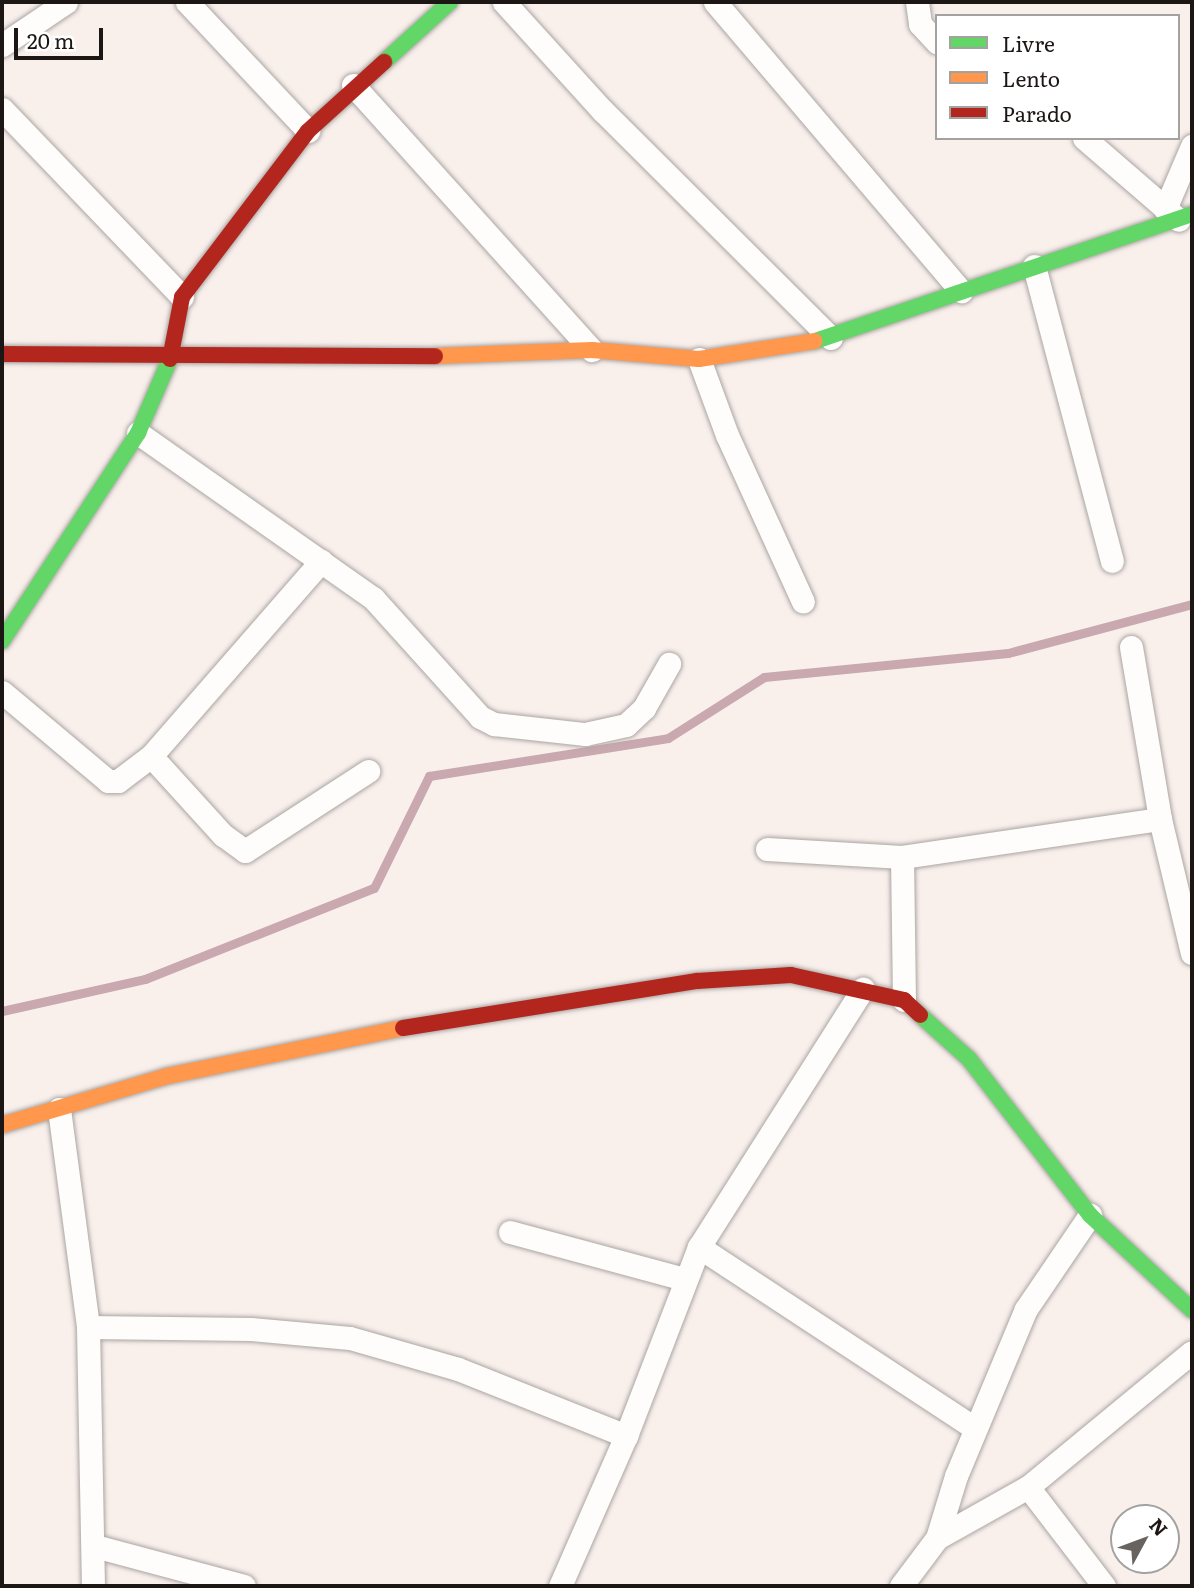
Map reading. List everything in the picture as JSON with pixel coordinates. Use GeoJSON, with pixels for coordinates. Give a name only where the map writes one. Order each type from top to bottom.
{"type":"FeatureCollection","features":[{"type":"Feature","properties":{"kind":"street"},"geometry":{"type":"LineString","coordinates":[[2,45],[66,2]]}},
{"type":"Feature","properties":{"kind":"street"},"geometry":{"type":"LineString","coordinates":[[187,2],[308,131]]}},
{"type":"Feature","properties":{"kind":"street"},"geometry":{"type":"LineString","coordinates":[[2,641],[138,433],[172,354],[182,297],[308,131],[353,85],[450,2]]}},
{"type":"Feature","properties":{"kind":"street"},"geometry":{"type":"LineString","coordinates":[[504,2],[603,110],[831,338]]}},
{"type":"Feature","properties":{"kind":"street"},"geometry":{"type":"LineString","coordinates":[[715,2],[961,291]]}},
{"type":"Feature","properties":{"kind":"street"},"geometry":{"type":"LineString","coordinates":[[916,2],[919,24],[935,40]]}},
{"type":"Feature","properties":{"kind":"street"},"geometry":{"type":"LineString","coordinates":[[353,85],[592,349]]}},
{"type":"Feature","properties":{"kind":"street"},"geometry":{"type":"LineString","coordinates":[[2,109],[182,297]]}},
{"type":"Feature","properties":{"kind":"street"},"geometry":{"type":"LineString","coordinates":[[1086,140],[1179,214]]}},
{"type":"Feature","properties":{"kind":"street"},"geometry":{"type":"LineString","coordinates":[[1179,214],[1192,146]]}},
{"type":"Feature","properties":{"kind":"street"},"geometry":{"type":"LineString","coordinates":[[2,354],[375,358],[592,349],[699,359],[831,338],[1179,214]]}},
{"type":"Feature","properties":{"kind":"street"},"geometry":{"type":"LineString","coordinates":[[1034,266],[1112,561]]}},
{"type":"Feature","properties":{"kind":"street"},"geometry":{"type":"LineString","coordinates":[[699,359],[727,435],[803,602]]}},
{"type":"Feature","properties":{"kind":"street"},"geometry":{"type":"LineString","coordinates":[[138,433],[373,598],[480,717],[494,724],[585,734],[626,725],[644,708],[669,664]]}},
{"type":"Feature","properties":{"kind":"street"},"geometry":{"type":"LineString","coordinates":[[2,692],[108,781],[118,781],[151,755],[321,561]]}},
{"type":"Feature","properties":{"kind":"street"},"geometry":{"type":"LineString","coordinates":[[1131,647],[1160,820],[1188,905],[1192,953]]}},
{"type":"Feature","properties":{"kind":"street"},"geometry":{"type":"LineString","coordinates":[[151,755],[223,835],[245,851],[368,771]]}},
{"type":"Feature","properties":{"kind":"street"},"geometry":{"type":"LineString","coordinates":[[767,849],[902,857],[1160,820]]}},
{"type":"Feature","properties":{"kind":"street"},"geometry":{"type":"LineString","coordinates":[[902,857],[904,1000]]}},
{"type":"Feature","properties":{"kind":"street"},"geometry":{"type":"LineString","coordinates":[[2,1125],[167,1076],[482,1012],[791,975],[904,1000],[969,1059],[1090,1215],[1192,1310]]}},
{"type":"Feature","properties":{"kind":"street"},"geometry":{"type":"LineString","coordinates":[[559,1586],[626,1436],[684,1279],[699,1247],[863,989]]}},
{"type":"Feature","properties":{"kind":"street"},"geometry":{"type":"LineString","coordinates":[[60,1109],[88,1327],[95,1546],[93,1586]]}},
{"type":"Feature","properties":{"kind":"street"},"geometry":{"type":"LineString","coordinates":[[901,1586],[937,1538],[975,1428],[1026,1309],[1090,1215]]}},
{"type":"Feature","properties":{"kind":"street"},"geometry":{"type":"LineString","coordinates":[[510,1232],[684,1279]]}},
{"type":"Feature","properties":{"kind":"street"},"geometry":{"type":"LineString","coordinates":[[699,1247],[975,1428]]}},
{"type":"Feature","properties":{"kind":"street"},"geometry":{"type":"LineString","coordinates":[[88,1327],[251,1329],[350,1338],[458,1369],[626,1436]]}},
{"type":"Feature","properties":{"kind":"street"},"geometry":{"type":"LineString","coordinates":[[937,1538],[1028,1487],[1192,1352]]}},
{"type":"Feature","properties":{"kind":"street"},"geometry":{"type":"LineString","coordinates":[[1028,1487],[1104,1586]]}},
{"type":"Feature","properties":{"kind":"street"},"geometry":{"type":"LineString","coordinates":[[95,1546],[244,1586]]}},
{"type":"Feature","properties":{"kind":"waterway"},"geometry":{"type":"LineString","coordinates":[[2,1011],[145,979],[374,888],[429,776],[668,738],[764,677],[1008,653],[1192,604]]}},
{"type":"Feature","properties":{"kind":"traffic: fast"},"geometry":{"type":"LineString","coordinates":[[384,62],[450,2]]}},
{"type":"Feature","properties":{"kind":"traffic: fast"},"geometry":{"type":"LineString","coordinates":[[815,341],[1192,214]]}},
{"type":"Feature","properties":{"kind":"traffic: fast"},"geometry":{"type":"LineString","coordinates":[[2,641],[138,433],[170,359]]}},
{"type":"Feature","properties":{"kind":"traffic: fast"},"geometry":{"type":"LineString","coordinates":[[920,1015],[969,1059],[1090,1215],[1192,1310]]}},
{"type":"Feature","properties":{"kind":"traffic: slow"},"geometry":{"type":"LineString","coordinates":[[435,356],[592,350],[699,359],[815,341]]}},
{"type":"Feature","properties":{"kind":"traffic: slow"},"geometry":{"type":"LineString","coordinates":[[2,1125],[167,1076],[403,1028]]}},
{"type":"Feature","properties":{"kind":"traffic: jam"},"geometry":{"type":"LineString","coordinates":[[170,359],[182,297],[308,131],[384,62]]}},
{"type":"Feature","properties":{"kind":"traffic: jam"},"geometry":{"type":"LineString","coordinates":[[2,354],[435,356]]}},
{"type":"Feature","properties":{"kind":"traffic: jam"},"geometry":{"type":"LineString","coordinates":[[403,1028],[697,981],[791,975],[904,1000],[920,1015]]}}]}
